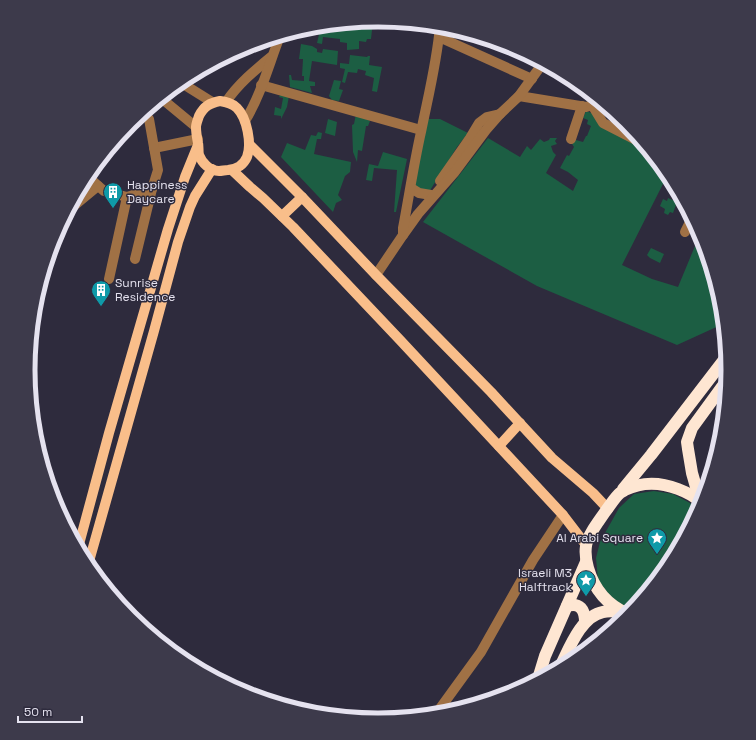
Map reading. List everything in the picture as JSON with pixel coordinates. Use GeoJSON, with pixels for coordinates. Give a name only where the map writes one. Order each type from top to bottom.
{"type":"FeatureCollection","features":[{"type":"Feature","properties":{"kind":"highway"},"geometry":{"type":"LineString","coordinates":[[622,611],[613,606],[596,588],[590,576],[586,562],[586,545],[598,522],[721,364]]}},
{"type":"Feature","properties":{"kind":"highway"},"geometry":{"type":"LineString","coordinates":[[698,493],[692,473],[687,442],[692,428],[720,389]]}},
{"type":"Feature","properties":{"kind":"highway"},"geometry":{"type":"LineString","coordinates":[[620,493],[635,485],[654,483],[673,487],[696,499]]}},
{"type":"Feature","properties":{"kind":"highway"},"geometry":{"type":"LineString","coordinates":[[540,672],[586,562]]}},
{"type":"Feature","properties":{"kind":"highway"},"geometry":{"type":"LineString","coordinates":[[567,606],[572,604],[582,609],[585,614],[585,622]]}},
{"type":"Feature","properties":{"kind":"highway"},"geometry":{"type":"LineString","coordinates":[[565,658],[578,631],[585,622],[602,612],[621,613]]}},
{"type":"Feature","properties":{"kind":"main road"},"geometry":{"type":"LineString","coordinates":[[220,100],[226,102],[236,108],[244,121],[249,144],[248,152],[242,165],[232,170],[218,171],[202,162],[199,154],[196,127],[203,109],[207,105],[220,100]]}},
{"type":"Feature","properties":{"kind":"main road"},"geometry":{"type":"LineString","coordinates":[[80,540],[109,433],[168,229],[198,142]]}},
{"type":"Feature","properties":{"kind":"main road"},"geometry":{"type":"LineString","coordinates":[[249,144],[491,392],[552,458],[593,493],[608,509]]}},
{"type":"Feature","properties":{"kind":"main road"},"geometry":{"type":"LineString","coordinates":[[90,557],[178,242],[195,196],[212,169]]}},
{"type":"Feature","properties":{"kind":"main road"},"geometry":{"type":"LineString","coordinates":[[232,170],[282,216],[400,340],[563,515],[586,545]]}},
{"type":"Feature","properties":{"kind":"main road"},"geometry":{"type":"LineString","coordinates":[[181,188],[195,196]]}},
{"type":"Feature","properties":{"kind":"main road"},"geometry":{"type":"LineString","coordinates":[[282,216],[302,197]]}},
{"type":"Feature","properties":{"kind":"main road"},"geometry":{"type":"LineString","coordinates":[[499,446],[520,423]]}},
{"type":"Feature","properties":{"kind":"street"},"geometry":{"type":"LineString","coordinates":[[403,235],[403,228],[440,33]]}},
{"type":"Feature","properties":{"kind":"street"},"geometry":{"type":"LineString","coordinates":[[440,37],[532,79]]}},
{"type":"Feature","properties":{"kind":"street"},"geometry":{"type":"LineString","coordinates":[[244,121],[249,114],[277,42]]}},
{"type":"Feature","properties":{"kind":"street"},"geometry":{"type":"LineString","coordinates":[[226,102],[240,84],[271,57]]}},
{"type":"Feature","properties":{"kind":"street"},"geometry":{"type":"LineString","coordinates":[[376,275],[418,214],[454,174],[486,130],[519,96],[540,67]]}},
{"type":"Feature","properties":{"kind":"street"},"geometry":{"type":"LineString","coordinates":[[261,85],[421,130]]}},
{"type":"Feature","properties":{"kind":"street"},"geometry":{"type":"LineString","coordinates":[[186,86],[212,102]]}},
{"type":"Feature","properties":{"kind":"street"},"geometry":{"type":"LineString","coordinates":[[519,96],[586,107],[594,104]]}},
{"type":"Feature","properties":{"kind":"street"},"geometry":{"type":"LineString","coordinates":[[165,101],[196,127]]}},
{"type":"Feature","properties":{"kind":"street"},"geometry":{"type":"LineString","coordinates":[[596,105],[603,123],[629,137]]}},
{"type":"Feature","properties":{"kind":"street"},"geometry":{"type":"LineString","coordinates":[[571,139],[582,106]]}},
{"type":"Feature","properties":{"kind":"street"},"geometry":{"type":"LineString","coordinates":[[418,214],[421,207],[431,195],[479,123],[487,117],[500,114]]}},
{"type":"Feature","properties":{"kind":"street"},"geometry":{"type":"LineString","coordinates":[[135,259],[158,170],[149,119],[146,117]]}},
{"type":"Feature","properties":{"kind":"street"},"geometry":{"type":"LineString","coordinates":[[154,148],[198,142]]}},
{"type":"Feature","properties":{"kind":"street"},"geometry":{"type":"LineString","coordinates":[[92,181],[104,191],[128,196],[152,189]]}},
{"type":"Feature","properties":{"kind":"street"},"geometry":{"type":"LineString","coordinates":[[79,202],[98,186]]}},
{"type":"Feature","properties":{"kind":"street"},"geometry":{"type":"LineString","coordinates":[[411,188],[419,193],[431,195]]}},
{"type":"Feature","properties":{"kind":"street"},"geometry":{"type":"LineString","coordinates":[[109,279],[128,196]]}},
{"type":"Feature","properties":{"kind":"street"},"geometry":{"type":"LineString","coordinates":[[685,232],[689,224]]}},
{"type":"Feature","properties":{"kind":"street"},"geometry":{"type":"LineString","coordinates":[[441,707],[481,652],[533,560],[563,515]]}},
{"type":"Feature","properties":{"kind":"green space"},"geometry":{"type":"Polygon","coordinates":[[[372,27],[371,39],[367,39],[366,42],[359,41],[359,49],[347,50],[347,43],[340,42],[340,39],[323,37],[322,44],[317,43],[319,32],[372,27]]]}},
{"type":"Feature","properties":{"kind":"green space"},"geometry":{"type":"Polygon","coordinates":[[[301,44],[312,46],[317,49],[317,52],[322,53],[323,49],[338,51],[337,65],[312,61],[309,81],[315,82],[315,86],[310,86],[312,93],[290,87],[289,75],[291,75],[292,80],[304,81],[304,76],[302,76],[303,59],[299,59],[301,44]]]}},
{"type":"Feature","properties":{"kind":"green space"},"geometry":{"type":"Polygon","coordinates":[[[350,55],[370,56],[369,65],[382,67],[377,92],[372,91],[374,78],[365,75],[366,71],[358,69],[357,73],[348,72],[345,83],[342,82],[345,69],[340,68],[340,63],[349,64],[350,55]]]}},
{"type":"Feature","properties":{"kind":"green space"},"geometry":{"type":"Polygon","coordinates":[[[334,80],[341,81],[339,89],[343,90],[339,101],[332,100],[329,96],[334,80]]]}},
{"type":"Feature","properties":{"kind":"green space"},"geometry":{"type":"Polygon","coordinates":[[[280,95],[289,96],[287,107],[281,119],[281,116],[274,115],[275,107],[281,109],[283,98],[279,97],[280,95]]]}},
{"type":"Feature","properties":{"kind":"green space"},"geometry":{"type":"Polygon","coordinates":[[[586,111],[623,130],[650,161],[664,181],[622,265],[652,279],[678,287],[695,246],[698,247],[709,281],[718,326],[677,345],[537,286],[423,222],[488,138],[520,157],[527,146],[531,150],[540,139],[544,142],[550,138],[557,138],[555,141],[557,144],[551,146],[556,155],[546,173],[573,191],[578,180],[560,168],[567,155],[569,156],[574,147],[572,144],[576,140],[583,142],[587,136],[591,126],[587,124],[588,120],[583,118],[586,111]]]}},
{"type":"Feature","properties":{"kind":"green space"},"geometry":{"type":"Polygon","coordinates":[[[356,114],[370,121],[368,126],[366,126],[362,151],[358,150],[357,162],[353,152],[352,125],[354,124],[356,114]]]}},
{"type":"Feature","properties":{"kind":"green space"},"geometry":{"type":"Polygon","coordinates":[[[328,119],[337,122],[335,136],[325,133],[328,119]]]}},
{"type":"Feature","properties":{"kind":"green space"},"geometry":{"type":"Polygon","coordinates":[[[428,119],[440,119],[468,133],[457,147],[429,192],[416,188],[415,182],[428,119]]]}},
{"type":"Feature","properties":{"kind":"green space"},"geometry":{"type":"Polygon","coordinates":[[[318,132],[322,133],[321,139],[317,139],[314,154],[351,162],[350,172],[345,176],[338,195],[342,200],[336,203],[333,212],[281,157],[287,143],[305,150],[311,135],[316,136],[318,132]]]}},
{"type":"Feature","properties":{"kind":"green space"},"geometry":{"type":"Polygon","coordinates":[[[383,152],[407,159],[396,212],[394,212],[397,170],[374,168],[372,181],[366,180],[369,164],[378,166],[383,152]]]}},
{"type":"Feature","properties":{"kind":"green space"},"geometry":{"type":"Polygon","coordinates":[[[668,198],[677,202],[673,213],[670,212],[668,215],[664,213],[665,209],[660,206],[663,199],[667,201],[668,198]]]}},
{"type":"Feature","properties":{"kind":"green space"},"geometry":{"type":"Polygon","coordinates":[[[651,248],[664,254],[660,263],[647,255],[651,248]]]}},
{"type":"Feature","properties":{"kind":"green space"},"geometry":{"type":"Polygon","coordinates":[[[654,491],[673,494],[693,506],[686,522],[663,561],[626,607],[611,597],[598,580],[596,558],[600,542],[619,508],[634,494],[654,491]]]}},
{"type":"Feature","properties":{"kind":"place","name":"Happiness Daycare"},"geometry":{"type":"Point","coordinates":[113,209]}},
{"type":"Feature","properties":{"kind":"place","name":"Sunrise Residence"},"geometry":{"type":"Point","coordinates":[101,307]}},
{"type":"Feature","properties":{"kind":"place","name":"Al Arabi Square"},"geometry":{"type":"Point","coordinates":[657,555]}},
{"type":"Feature","properties":{"kind":"place","name":"Israeli M3 Halftrack"},"geometry":{"type":"Point","coordinates":[586,597]}}]}
